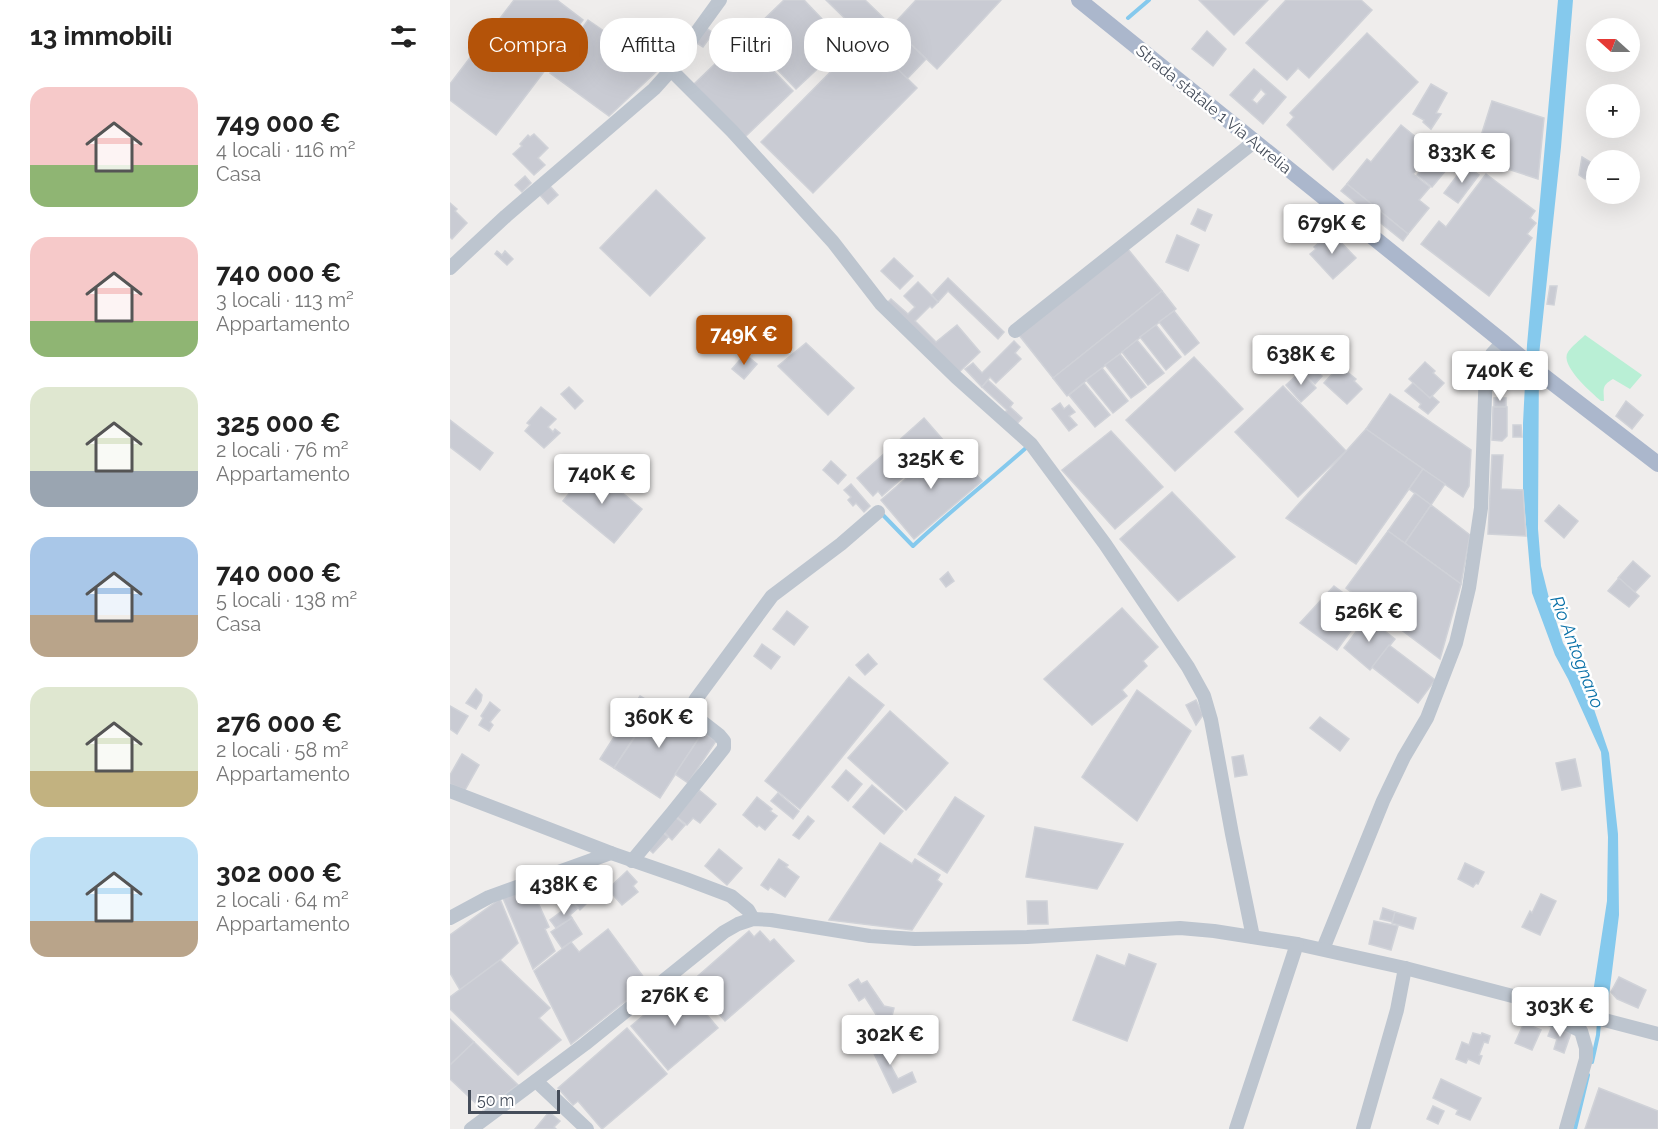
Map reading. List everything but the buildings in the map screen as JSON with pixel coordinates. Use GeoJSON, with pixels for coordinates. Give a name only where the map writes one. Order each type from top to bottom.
{"type":"FeatureCollection","features":[{"type":"Feature","properties":{"kind":"main road","name":"Strada statale 1 Via Aurelia"},"geometry":{"type":"LineString","coordinates":[[1079,0],[1541,374],[1658,464]]}},
{"type":"Feature","properties":{"kind":"street"},"geometry":{"type":"LineString","coordinates":[[697,32],[720,0]]}},
{"type":"Feature","properties":{"kind":"street"},"geometry":{"type":"LineString","coordinates":[[452,263],[654,89],[669,72]]}},
{"type":"Feature","properties":{"kind":"street"},"geometry":{"type":"LineString","coordinates":[[673,72],[732,131],[833,242],[881,304],[956,377],[1031,444],[1112,553],[1188,667],[1204,696],[1211,720],[1253,937]]}},
{"type":"Feature","properties":{"kind":"street"},"geometry":{"type":"LineString","coordinates":[[1015,331],[1254,142]]}},
{"type":"Feature","properties":{"kind":"street"},"geometry":{"type":"LineString","coordinates":[[1323,949],[1383,801],[1404,757],[1427,718],[1456,643],[1469,588],[1481,508],[1486,368],[1492,354],[1506,344]]}},
{"type":"Feature","properties":{"kind":"street"},"geometry":{"type":"LineString","coordinates":[[632,861],[723,748],[724,741],[719,735],[692,714],[696,699],[772,596],[841,544],[878,512]]}},
{"type":"Feature","properties":{"kind":"street"},"geometry":{"type":"LineString","coordinates":[[450,791],[632,861],[731,896],[748,910],[753,919]]}},
{"type":"Feature","properties":{"kind":"street"},"geometry":{"type":"LineString","coordinates":[[450,918],[489,897],[611,853]]}},
{"type":"Feature","properties":{"kind":"street"},"geometry":{"type":"LineString","coordinates":[[471,1129],[585,1044],[724,932],[753,919],[897,938],[1027,938],[1180,928],[1253,937],[1323,949],[1405,968],[1658,1034]]}},
{"type":"Feature","properties":{"kind":"street"},"geometry":{"type":"LineString","coordinates":[[1236,1129],[1297,944]]}},
{"type":"Feature","properties":{"kind":"street"},"geometry":{"type":"LineString","coordinates":[[1363,1129],[1397,1010],[1405,968]]}},
{"type":"Feature","properties":{"kind":"street"},"geometry":{"type":"LineString","coordinates":[[1526,999],[1531,1010],[1545,1018],[1567,1023],[1581,1031],[1586,1048],[1586,1059],[1566,1129]]}},
{"type":"Feature","properties":{"kind":"street"},"geometry":{"type":"LineString","coordinates":[[536,1081],[587,1129]]}},
{"type":"Feature","properties":{"kind":"green space"},"geometry":{"type":"Polygon","coordinates":[[[1585,335],[1642,375],[1630,389],[1613,379],[1605,386],[1604,401],[1601,401],[1572,371],[1566,358],[1568,352],[1585,335]]]}},
{"type":"Feature","properties":{"kind":"water"},"geometry":{"type":"Polygon","coordinates":[[[1558,0],[1573,0],[1561,147],[1539,355],[1538,529],[1541,566],[1563,643],[1583,677],[1609,753],[1618,834],[1619,915],[1607,1012],[1591,1006],[1607,901],[1608,837],[1601,752],[1555,655],[1532,593],[1523,490],[1523,423],[1527,345],[1558,0]]]}},
{"type":"Feature","properties":{"kind":"waterway"},"geometry":{"type":"LineString","coordinates":[[1128,18],[1149,0]]}},
{"type":"Feature","properties":{"kind":"waterway"},"geometry":{"type":"LineString","coordinates":[[882,514],[913,546],[1027,447]]}},
{"type":"Feature","properties":{"kind":"waterway","name":"Rio Antognano"},"geometry":{"type":"LineString","coordinates":[[1592,1062],[1599,1022]]}},
{"type":"Feature","properties":{"kind":"waterway","name":"Rio Antognano"},"geometry":{"type":"LineString","coordinates":[[1575,1129],[1588,1075]]}}]}
